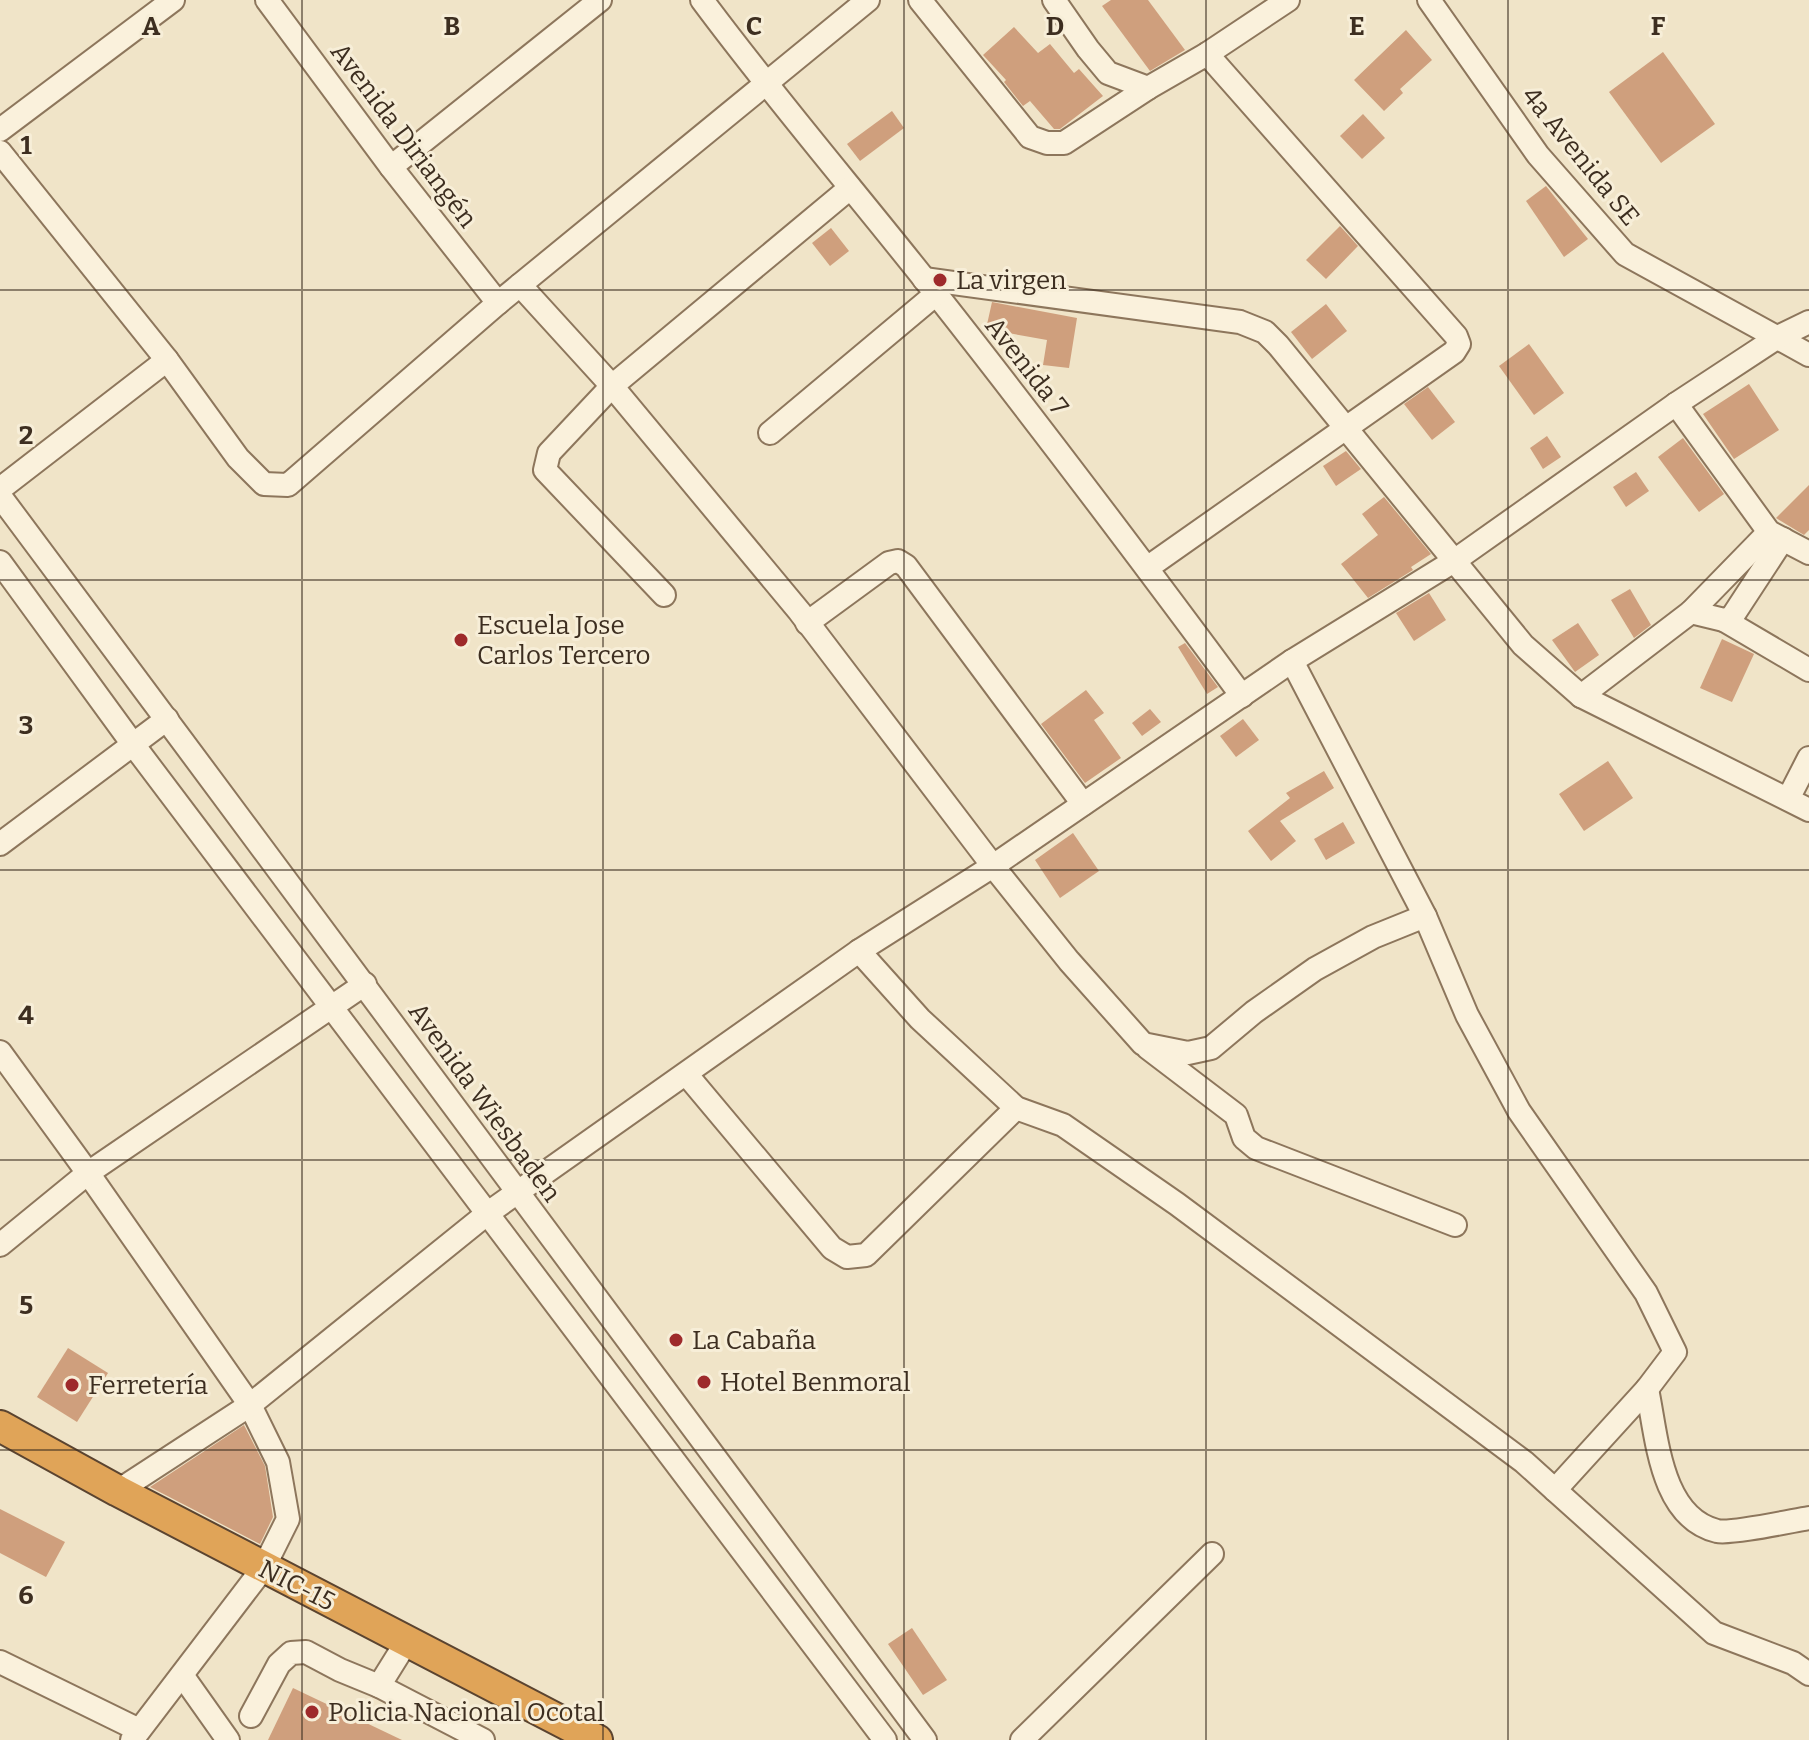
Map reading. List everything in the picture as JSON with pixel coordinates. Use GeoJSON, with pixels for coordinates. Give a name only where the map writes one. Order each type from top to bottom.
{"type":"FeatureCollection","features":[{"type":"Feature","properties":{"kind":"highway","name":"NIC-15"},"geometry":{"type":"LineString","coordinates":[[0,1426],[118,1491],[597,1740]]}},
{"type":"Feature","properties":{"kind":"street"},"geometry":{"type":"LineString","coordinates":[[0,130],[173,0]]}},
{"type":"Feature","properties":{"kind":"street","name":"Avenida Diriangén"},"geometry":{"type":"LineString","coordinates":[[267,0],[391,167],[498,303]]}},
{"type":"Feature","properties":{"kind":"street"},"geometry":{"type":"LineString","coordinates":[[391,167],[600,0]]}},
{"type":"Feature","properties":{"kind":"street","name":"Avenida 7"},"geometry":{"type":"LineString","coordinates":[[702,0],[765,84],[930,286],[1242,696]]}},
{"type":"Feature","properties":{"kind":"street"},"geometry":{"type":"LineString","coordinates":[[0,152],[167,360],[238,458],[264,484],[288,485],[498,303],[868,0]]}},
{"type":"Feature","properties":{"kind":"street"},"geometry":{"type":"LineString","coordinates":[[920,0],[1030,137],[1047,143],[1064,143],[1288,0]]}},
{"type":"Feature","properties":{"kind":"street"},"geometry":{"type":"LineString","coordinates":[[1054,0],[1108,73],[1148,88]]}},
{"type":"Feature","properties":{"kind":"street","name":"4a Avenida SE"},"geometry":{"type":"LineString","coordinates":[[1429,0],[1538,155],[1625,254],[1809,355]]}},
{"type":"Feature","properties":{"kind":"street"},"geometry":{"type":"LineString","coordinates":[[1147,568],[1349,428],[1454,352],[1459,344],[1456,336],[1207,54]]}},
{"type":"Feature","properties":{"kind":"street"},"geometry":{"type":"LineString","coordinates":[[664,595],[545,470],[549,453],[612,386],[850,188]]}},
{"type":"Feature","properties":{"kind":"street"},"geometry":{"type":"LineString","coordinates":[[520,285],[612,386],[807,623],[993,866],[1069,961],[1143,1044],[1236,1115],[1244,1138],[1256,1148],[1455,1225]]}},
{"type":"Feature","properties":{"kind":"street"},"geometry":{"type":"LineString","coordinates":[[770,433],[930,286],[1240,322],[1265,332],[1278,345],[1349,428],[1523,645],[1581,696],[1809,810]]}},
{"type":"Feature","properties":{"kind":"street"},"geometry":{"type":"LineString","coordinates":[[118,1491],[250,1405],[488,1213],[859,951],[993,866],[1292,661],[1454,561],[1676,404],[1778,337],[1809,322]]}},
{"type":"Feature","properties":{"kind":"street"},"geometry":{"type":"LineString","coordinates":[[0,489],[167,360]]}},
{"type":"Feature","properties":{"kind":"street"},"geometry":{"type":"LineString","coordinates":[[1676,404],[1776,535],[1809,553]]}},
{"type":"Feature","properties":{"kind":"street","name":"Avenida Wiesbaden"},"geometry":{"type":"LineString","coordinates":[[0,496],[925,1740]]}},
{"type":"Feature","properties":{"kind":"street"},"geometry":{"type":"LineString","coordinates":[[1581,696],[1691,612],[1776,535]]}},
{"type":"Feature","properties":{"kind":"street"},"geometry":{"type":"LineString","coordinates":[[1724,620],[1732,617],[1776,535]]}},
{"type":"Feature","properties":{"kind":"street"},"geometry":{"type":"LineString","coordinates":[[807,623],[889,563],[898,561],[906,566],[1083,804]]}},
{"type":"Feature","properties":{"kind":"street"},"geometry":{"type":"LineString","coordinates":[[0,562],[132,743],[885,1740]]}},
{"type":"Feature","properties":{"kind":"street"},"geometry":{"type":"LineString","coordinates":[[1691,612],[1724,620],[1809,670]]}},
{"type":"Feature","properties":{"kind":"street"},"geometry":{"type":"LineString","coordinates":[[1292,661],[1425,916],[1467,1015],[1519,1111],[1646,1293],[1675,1352],[1647,1389],[1555,1490]]}},
{"type":"Feature","properties":{"kind":"street"},"geometry":{"type":"LineString","coordinates":[[0,844],[167,719]]}},
{"type":"Feature","properties":{"kind":"street"},"geometry":{"type":"LineString","coordinates":[[1788,799],[1809,758]]}},
{"type":"Feature","properties":{"kind":"street"},"geometry":{"type":"LineString","coordinates":[[1143,1044],[1188,1053],[1211,1048],[1254,1012],[1315,969],[1373,937],[1425,916]]}},
{"type":"Feature","properties":{"kind":"street"},"geometry":{"type":"LineString","coordinates":[[859,951],[920,1019],[1016,1108],[1063,1125],[1177,1204],[1524,1462],[1714,1633],[1793,1663],[1809,1674]]}},
{"type":"Feature","properties":{"kind":"street"},"geometry":{"type":"LineString","coordinates":[[0,1245],[88,1173],[365,984]]}},
{"type":"Feature","properties":{"kind":"street"},"geometry":{"type":"LineString","coordinates":[[0,1052],[250,1405],[278,1462],[288,1519],[264,1567],[136,1735],[0,1662]]}},
{"type":"Feature","properties":{"kind":"street"},"geometry":{"type":"LineString","coordinates":[[687,1075],[832,1248],[847,1257],[866,1255],[1016,1108]]}},
{"type":"Feature","properties":{"kind":"street"},"geometry":{"type":"LineString","coordinates":[[1647,1389],[1666,1479],[1676,1500],[1699,1523],[1720,1532],[1809,1518]]}},
{"type":"Feature","properties":{"kind":"street"},"geometry":{"type":"LineString","coordinates":[[1022,1740],[1212,1554]]}},
{"type":"Feature","properties":{"kind":"street"},"geometry":{"type":"LineString","coordinates":[[379,1686],[407,1641]]}},
{"type":"Feature","properties":{"kind":"street"},"geometry":{"type":"LineString","coordinates":[[251,1716],[279,1664],[291,1653],[306,1652],[483,1740]]}},
{"type":"Feature","properties":{"kind":"street"},"geometry":{"type":"LineString","coordinates":[[182,1675],[228,1740]]}},
{"type":"Feature","properties":{"kind":"building"},"geometry":{"type":"Polygon","coordinates":[[[1111,0],[1148,0],[1185,50],[1150,71],[1102,6],[1111,0]]]}},
{"type":"Feature","properties":{"kind":"building"},"geometry":{"type":"Polygon","coordinates":[[[1014,27],[1038,53],[1050,44],[1074,73],[1079,69],[1103,96],[1060,129],[1054,129],[1030,101],[1023,106],[1004,82],[1006,80],[983,55],[1014,27]]]}},
{"type":"Feature","properties":{"kind":"building"},"geometry":{"type":"Polygon","coordinates":[[[1406,30],[1432,60],[1400,89],[1403,93],[1384,111],[1354,80],[1406,30]]]}},
{"type":"Feature","properties":{"kind":"building"},"geometry":{"type":"Polygon","coordinates":[[[1663,52],[1715,124],[1661,163],[1609,92],[1663,52]]]}},
{"type":"Feature","properties":{"kind":"building"},"geometry":{"type":"Polygon","coordinates":[[[892,111],[904,128],[860,161],[847,144],[892,111]]]}},
{"type":"Feature","properties":{"kind":"building"},"geometry":{"type":"Polygon","coordinates":[[[1363,114],[1385,138],[1362,159],[1340,136],[1363,114]]]}},
{"type":"Feature","properties":{"kind":"building"},"geometry":{"type":"Polygon","coordinates":[[[1546,186],[1588,239],[1564,257],[1526,201],[1546,186]]]}},
{"type":"Feature","properties":{"kind":"building"},"geometry":{"type":"Polygon","coordinates":[[[1340,226],[1358,246],[1326,279],[1306,260],[1340,226]]]}},
{"type":"Feature","properties":{"kind":"building"},"geometry":{"type":"Polygon","coordinates":[[[831,228],[849,251],[830,266],[812,243],[831,228]]]}},
{"type":"Feature","properties":{"kind":"building"},"geometry":{"type":"Polygon","coordinates":[[[992,302],[1077,318],[1069,368],[1043,365],[1047,340],[986,329],[992,302]]]}},
{"type":"Feature","properties":{"kind":"building"},"geometry":{"type":"Polygon","coordinates":[[[1326,304],[1347,331],[1312,359],[1291,332],[1326,304]]]}},
{"type":"Feature","properties":{"kind":"building"},"geometry":{"type":"Polygon","coordinates":[[[1529,344],[1564,393],[1534,415],[1499,366],[1529,344]]]}},
{"type":"Feature","properties":{"kind":"building"},"geometry":{"type":"Polygon","coordinates":[[[1749,384],[1779,430],[1734,459],[1703,414],[1749,384]]]}},
{"type":"Feature","properties":{"kind":"building"},"geometry":{"type":"Polygon","coordinates":[[[1428,387],[1455,422],[1432,440],[1404,404],[1428,387]]]}},
{"type":"Feature","properties":{"kind":"building"},"geometry":{"type":"Polygon","coordinates":[[[1547,436],[1561,457],[1543,469],[1530,448],[1547,436]]]}},
{"type":"Feature","properties":{"kind":"building"},"geometry":{"type":"Polygon","coordinates":[[[1683,438],[1724,494],[1699,512],[1658,457],[1683,438]]]}},
{"type":"Feature","properties":{"kind":"building"},"geometry":{"type":"Polygon","coordinates":[[[1346,451],[1361,469],[1336,486],[1323,466],[1346,451]]]}},
{"type":"Feature","properties":{"kind":"building"},"geometry":{"type":"Polygon","coordinates":[[[1636,472],[1649,491],[1626,507],[1613,487],[1636,472]]]}},
{"type":"Feature","properties":{"kind":"building"},"geometry":{"type":"Polygon","coordinates":[[[1809,485],[1809,530],[1804,535],[1776,518],[1809,485]]]}},
{"type":"Feature","properties":{"kind":"building"},"geometry":{"type":"Polygon","coordinates":[[[1384,497],[1431,554],[1411,567],[1413,570],[1368,598],[1341,564],[1378,535],[1362,514],[1384,497]]]}},
{"type":"Feature","properties":{"kind":"building"},"geometry":{"type":"Polygon","coordinates":[[[1630,589],[1651,625],[1634,638],[1611,600],[1630,589]]]}},
{"type":"Feature","properties":{"kind":"building"},"geometry":{"type":"Polygon","coordinates":[[[1429,593],[1446,620],[1414,641],[1396,613],[1429,593]]]}},
{"type":"Feature","properties":{"kind":"building"},"geometry":{"type":"Polygon","coordinates":[[[1578,623],[1599,655],[1575,672],[1552,640],[1578,623]]]}},
{"type":"Feature","properties":{"kind":"building"},"geometry":{"type":"Polygon","coordinates":[[[1722,639],[1754,654],[1732,702],[1700,688],[1722,639]]]}},
{"type":"Feature","properties":{"kind":"building"},"geometry":{"type":"Polygon","coordinates":[[[1185,643],[1218,687],[1207,694],[1178,647],[1185,643]]]}},
{"type":"Feature","properties":{"kind":"building"},"geometry":{"type":"Polygon","coordinates":[[[1086,690],[1104,713],[1094,720],[1121,758],[1085,783],[1041,724],[1086,690]]]}},
{"type":"Feature","properties":{"kind":"building"},"geometry":{"type":"Polygon","coordinates":[[[1150,709],[1161,722],[1142,736],[1132,723],[1150,709]]]}},
{"type":"Feature","properties":{"kind":"building"},"geometry":{"type":"Polygon","coordinates":[[[1243,719],[1259,740],[1236,757],[1220,736],[1243,719]]]}},
{"type":"Feature","properties":{"kind":"building"},"geometry":{"type":"Polygon","coordinates":[[[1608,761],[1633,798],[1584,831],[1559,794],[1608,761]]]}},
{"type":"Feature","properties":{"kind":"building"},"geometry":{"type":"Polygon","coordinates":[[[1324,771],[1334,788],[1280,821],[1296,841],[1271,861],[1248,831],[1290,798],[1286,793],[1324,771]]]}},
{"type":"Feature","properties":{"kind":"building"},"geometry":{"type":"Polygon","coordinates":[[[1343,822],[1355,843],[1326,860],[1314,839],[1343,822]]]}},
{"type":"Feature","properties":{"kind":"building"},"geometry":{"type":"Polygon","coordinates":[[[1073,833],[1099,871],[1060,898],[1035,860],[1073,833]]]}},
{"type":"Feature","properties":{"kind":"building","name":"Ferretería"},"geometry":{"type":"Polygon","coordinates":[[[68,1348],[108,1373],[77,1422],[37,1397],[68,1348]]]}},
{"type":"Feature","properties":{"kind":"building"},"geometry":{"type":"Polygon","coordinates":[[[244,1425],[265,1466],[273,1517],[260,1544],[150,1487],[244,1425]]]}},
{"type":"Feature","properties":{"kind":"building"},"geometry":{"type":"Polygon","coordinates":[[[0,1509],[65,1542],[46,1577],[0,1553],[0,1509]]]}},
{"type":"Feature","properties":{"kind":"building"},"geometry":{"type":"Polygon","coordinates":[[[912,1628],[947,1680],[923,1695],[888,1644],[912,1628]]]}},
{"type":"Feature","properties":{"kind":"building","name":"Policia Nacional Ocotal"},"geometry":{"type":"Polygon","coordinates":[[[293,1688],[402,1740],[268,1740],[293,1688]]]}},
{"type":"Feature","properties":{"kind":"place","name":"La virgen"},"geometry":{"type":"Point","coordinates":[940,280]}},
{"type":"Feature","properties":{"kind":"place","name":"Escuela Jose Carlos Tercero"},"geometry":{"type":"Point","coordinates":[461,640]}},
{"type":"Feature","properties":{"kind":"place","name":"La Cabaña"},"geometry":{"type":"Point","coordinates":[676,1340]}},
{"type":"Feature","properties":{"kind":"place","name":"Hotel Benmoral"},"geometry":{"type":"Point","coordinates":[704,1382]}},
{"type":"Feature","properties":{"kind":"place","name":"Ferretería"},"geometry":{"type":"Point","coordinates":[72,1385]}},
{"type":"Feature","properties":{"kind":"place","name":"Policia Nacional Ocotal"},"geometry":{"type":"Point","coordinates":[312,1712]}}]}
